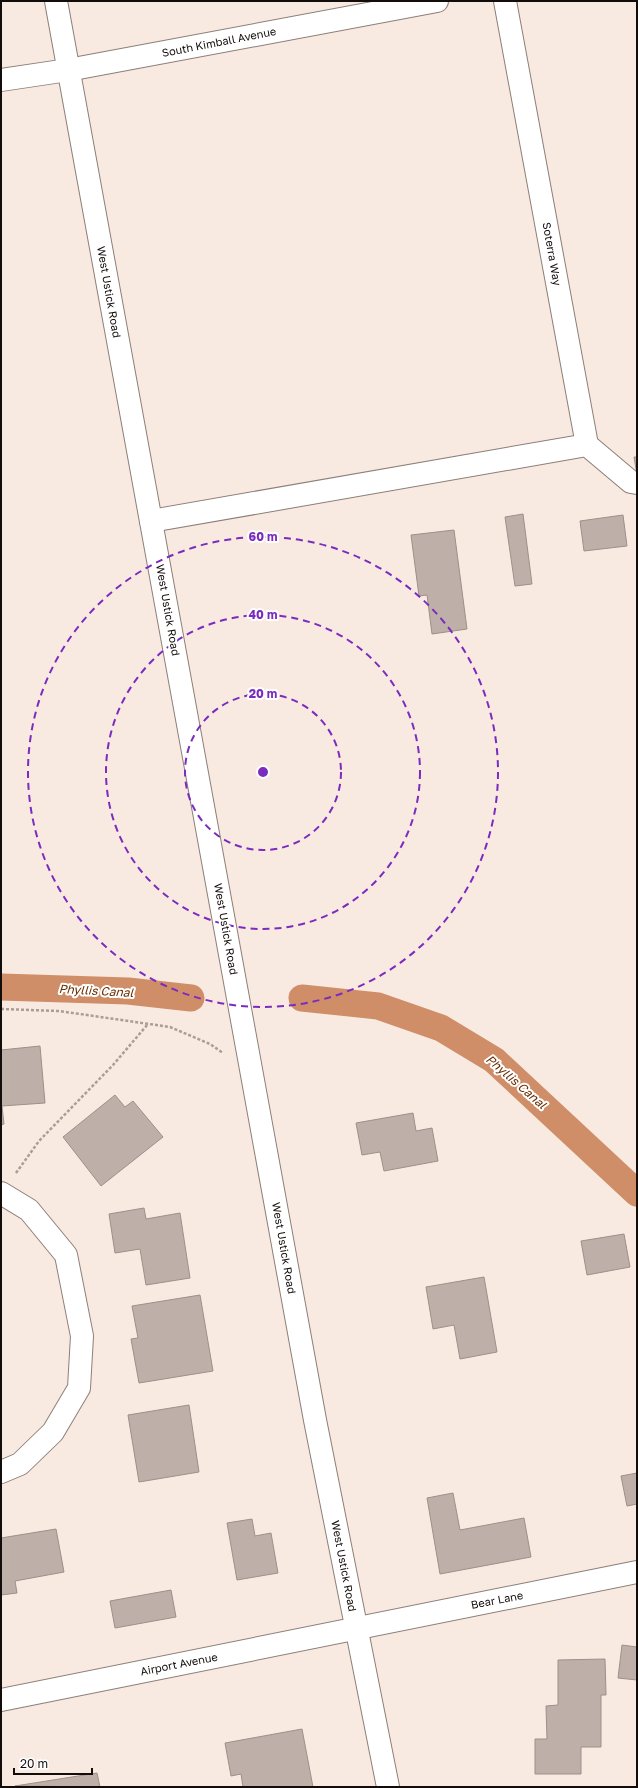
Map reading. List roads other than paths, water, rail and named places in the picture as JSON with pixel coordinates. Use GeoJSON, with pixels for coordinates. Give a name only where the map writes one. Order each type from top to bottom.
{"type":"FeatureCollection","features":[{"type":"Feature","properties":{"kind":"street","name":"West Ustick Road"},"geometry":{"type":"LineString","coordinates":[[56,1],[316,1420],[388,1787]]}},
{"type":"Feature","properties":{"kind":"street","name":"South Kimball Avenue"},"geometry":{"type":"LineString","coordinates":[[1,80],[68,70],[437,1]]}},
{"type":"Feature","properties":{"kind":"street","name":"Soterra Way"},"geometry":{"type":"LineString","coordinates":[[505,1],[587,445]]}},
{"type":"Feature","properties":{"kind":"street"},"geometry":{"type":"LineString","coordinates":[[151,521],[587,445],[631,482],[637,483]]}},
{"type":"Feature","properties":{"kind":"street"},"geometry":{"type":"LineString","coordinates":[[2,1193],[29,1210],[66,1255],[82,1336],[78,1388],[53,1432],[11,1468]]}},
{"type":"Feature","properties":{"kind":"street","name":"Bear Lane"},"geometry":{"type":"LineString","coordinates":[[357,1628],[637,1572]]}},
{"type":"Feature","properties":{"kind":"street","name":"Airport Avenue"},"geometry":{"type":"LineString","coordinates":[[1,1700],[357,1628]]}},
{"type":"Feature","properties":{"kind":"waterway","name":"Phyllis Canal"},"geometry":{"type":"LineString","coordinates":[[1,987],[128,991],[191,998]]}},
{"type":"Feature","properties":{"kind":"waterway","name":"Phyllis Canal"},"geometry":{"type":"LineString","coordinates":[[302,998],[378,1006],[441,1028],[494,1060],[637,1193]]}}]}
